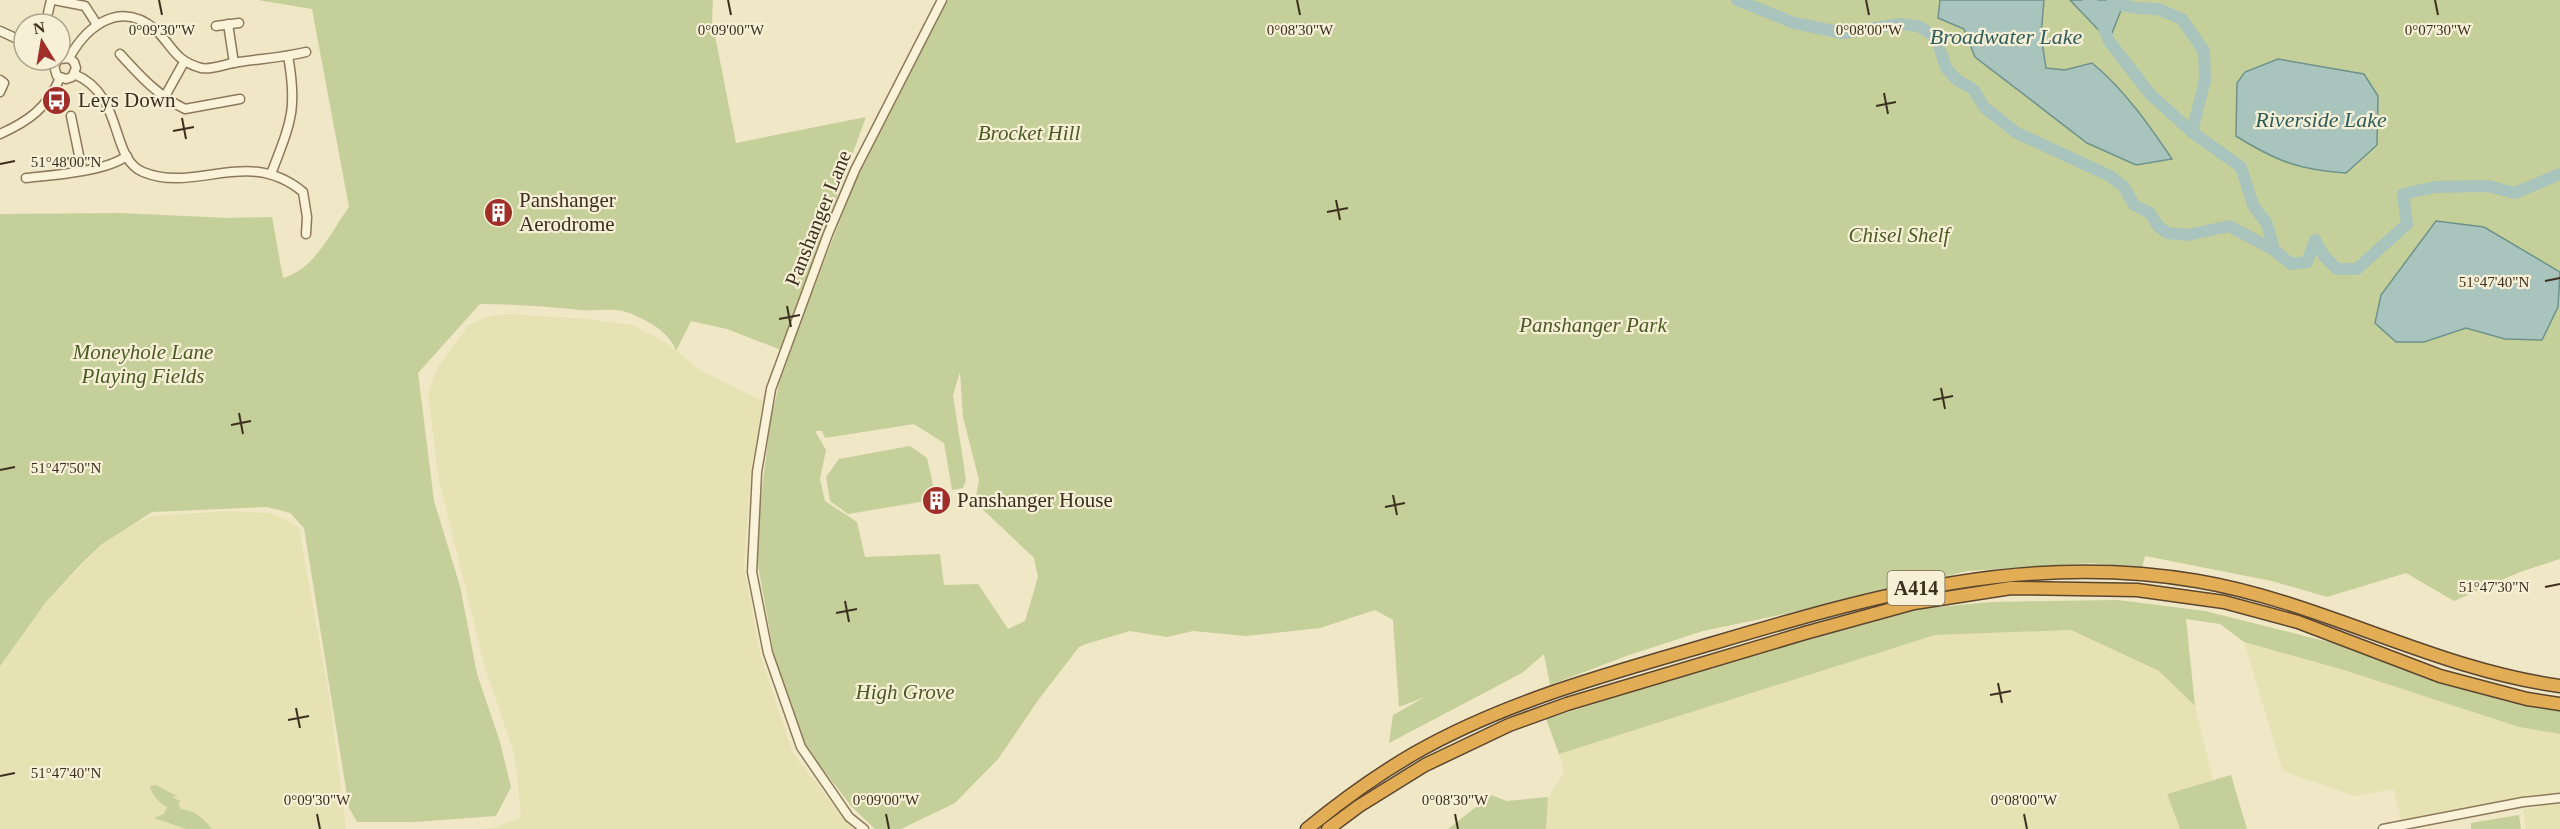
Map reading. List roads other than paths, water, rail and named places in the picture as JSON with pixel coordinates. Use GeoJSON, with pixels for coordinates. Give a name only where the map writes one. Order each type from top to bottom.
{"type":"FeatureCollection","features":[{"type":"Feature","properties":{"kind":"highway","name":"A414"},"geometry":{"type":"LineString","coordinates":[[1307,829],[1347,796],[1417,752],[1500,712],[1559,689],[1757,630],[1900,592],[1947,583],[2012,575],[2109,570],[2198,581],[2274,599],[2490,672],[2560,686]]}},
{"type":"Feature","properties":{"kind":"highway","name":"A414"},"geometry":{"type":"LineString","coordinates":[[1328,829],[1359,806],[1425,765],[1509,725],[1567,704],[1873,614],[1953,596],[2011,588],[2138,590],[2224,602],[2298,622],[2440,676],[2526,699],[2560,704]]}},
{"type":"Feature","properties":{"kind":"street"},"geometry":{"type":"LineString","coordinates":[[52,0],[86,3],[96,23]]}},
{"type":"Feature","properties":{"kind":"street","name":"Panshanger Lane"},"geometry":{"type":"LineString","coordinates":[[864,829],[849,817],[801,747],[768,653],[752,572],[757,472],[771,389],[828,234],[885,108],[932,24],[942,0]]}},
{"type":"Feature","properties":{"kind":"street"},"geometry":{"type":"LineString","coordinates":[[72,47],[96,23],[116,16],[142,19],[157,31],[184,62],[205,69],[306,52]]}},
{"type":"Feature","properties":{"kind":"street"},"geometry":{"type":"LineString","coordinates":[[216,26],[239,23]]}},
{"type":"Feature","properties":{"kind":"street"},"geometry":{"type":"LineString","coordinates":[[228,24],[234,63]]}},
{"type":"Feature","properties":{"kind":"street"},"geometry":{"type":"LineString","coordinates":[[120,54],[142,79],[164,98],[185,109],[240,99]]}},
{"type":"Feature","properties":{"kind":"street"},"geometry":{"type":"LineString","coordinates":[[271,174],[292,115],[293,84],[288,56]]}},
{"type":"Feature","properties":{"kind":"street"},"geometry":{"type":"LineString","coordinates":[[164,98],[184,62]]}},
{"type":"Feature","properties":{"kind":"street"},"geometry":{"type":"LineString","coordinates":[[72,64],[75,65],[74,74]]}},
{"type":"Feature","properties":{"kind":"street"},"geometry":{"type":"LineString","coordinates":[[56,72],[60,78],[66,79],[74,74]]}},
{"type":"Feature","properties":{"kind":"street"},"geometry":{"type":"LineString","coordinates":[[74,74],[88,80],[102,95],[127,156],[141,172],[167,178],[234,171],[271,174],[288,179],[303,192],[307,213],[306,234]]}},
{"type":"Feature","properties":{"kind":"street"},"geometry":{"type":"LineString","coordinates":[[0,134],[19,126],[39,111],[52,97],[60,78]]}},
{"type":"Feature","properties":{"kind":"street"},"geometry":{"type":"LineString","coordinates":[[0,80],[4,83],[0,92]]}},
{"type":"Feature","properties":{"kind":"street"},"geometry":{"type":"LineString","coordinates":[[71,116],[82,170]]}},
{"type":"Feature","properties":{"kind":"street"},"geometry":{"type":"LineString","coordinates":[[26,178],[119,162],[127,156]]}},
{"type":"Feature","properties":{"kind":"street"},"geometry":{"type":"LineString","coordinates":[[2383,829],[2398,828],[2523,802],[2560,798]]}},
{"type":"Feature","properties":{"kind":"water","name":"Broadwater Lake"},"geometry":{"type":"Polygon","coordinates":[[[1940,0],[2044,0],[2041,35],[2046,68],[2065,70],[2092,63],[2125,96],[2172,159],[2136,165],[2087,143],[1975,57],[1964,29],[1938,18],[1940,0]]]}},
{"type":"Feature","properties":{"kind":"water"},"geometry":{"type":"Polygon","coordinates":[[[2070,0],[2115,0],[2123,5],[2109,41],[2070,0]]]}},
{"type":"Feature","properties":{"kind":"water","name":"Riverside Lake"},"geometry":{"type":"Polygon","coordinates":[[[2278,59],[2364,74],[2378,96],[2377,145],[2346,173],[2288,163],[2236,136],[2237,83],[2245,72],[2278,59]]]}},
{"type":"Feature","properties":{"kind":"water"},"geometry":{"type":"Polygon","coordinates":[[[2436,221],[2484,227],[2560,272],[2558,307],[2542,340],[2505,339],[2466,328],[2424,342],[2396,342],[2375,323],[2381,295],[2436,221]]]}},
{"type":"Feature","properties":{"kind":"waterway"},"geometry":{"type":"LineString","coordinates":[[1737,0],[1794,23],[1843,33],[1900,24],[1918,26],[1936,37],[1946,68],[1956,79],[1974,90],[1984,107],[2017,133],[2110,176],[2124,187],[2134,205],[2150,213],[2158,226],[2167,233],[2188,235],[2229,226],[2274,250]]}},
{"type":"Feature","properties":{"kind":"waterway"},"geometry":{"type":"LineString","coordinates":[[2089,0],[2096,8],[2109,41],[2150,94],[2192,132],[2241,167],[2253,205],[2267,224],[2274,250],[2291,264],[2307,262],[2315,240],[2324,256],[2337,269],[2357,269],[2407,224],[2403,194],[2435,187],[2488,186],[2515,193],[2560,174]]}},
{"type":"Feature","properties":{"kind":"waterway"},"geometry":{"type":"LineString","coordinates":[[2109,6],[2123,5],[2158,9],[2182,19],[2204,51],[2205,80],[2192,132]]}},
{"type":"Feature","properties":{"kind":"place","name":"Leys Down"},"geometry":{"type":"Point","coordinates":[57,100]}},
{"type":"Feature","properties":{"kind":"place","name":"Panshanger Aerodrome"},"geometry":{"type":"Point","coordinates":[498,212]}},
{"type":"Feature","properties":{"kind":"place","name":"Panshanger House"},"geometry":{"type":"Point","coordinates":[936,500]}},
{"type":"Feature","properties":{"kind":"park label","name":"Brocket Hill"},"geometry":{"type":"Point","coordinates":[1029,133]}},
{"type":"Feature","properties":{"kind":"park label","name":"Chisel Shelf"},"geometry":{"type":"Point","coordinates":[1899,235]}},
{"type":"Feature","properties":{"kind":"park label","name":"Panshanger Park"},"geometry":{"type":"Point","coordinates":[1593,325]}},
{"type":"Feature","properties":{"kind":"park label","name":"Moneyhole Lane Playing Fields"},"geometry":{"type":"Point","coordinates":[143,364]}},
{"type":"Feature","properties":{"kind":"park label","name":"High Grove"},"geometry":{"type":"Point","coordinates":[905,692]}}]}
